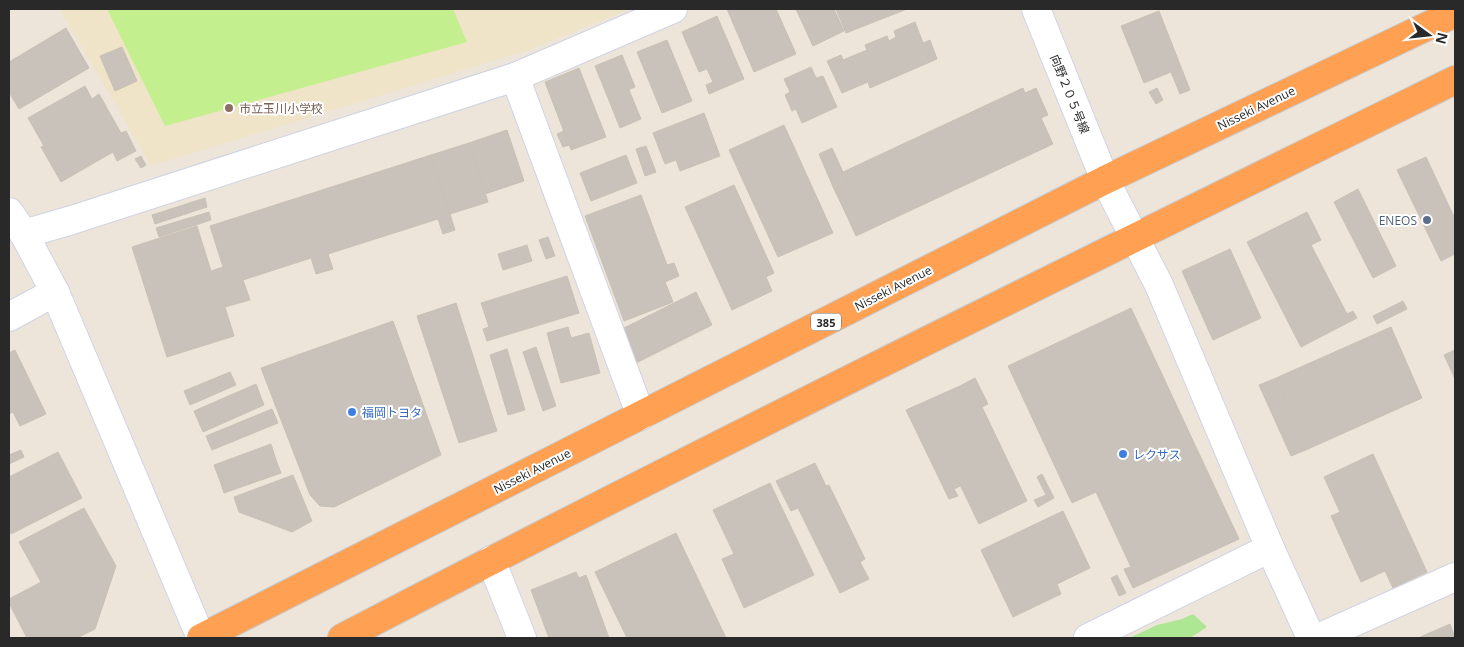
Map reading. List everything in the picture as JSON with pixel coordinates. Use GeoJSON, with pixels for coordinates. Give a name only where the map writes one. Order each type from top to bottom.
{"type":"FeatureCollection","features":[{"type":"Feature","properties":{"kind":"highway","name":"Nisseki Avenue"},"geometry":{"type":"LineString","coordinates":[[201,638],[1105,180],[1455,13]]}},
{"type":"Feature","properties":{"kind":"highway"},"geometry":{"type":"LineString","coordinates":[[342,638],[491,560],[1135,237],[1455,80]]}},
{"type":"Feature","properties":{"kind":"street"},"geometry":{"type":"LineString","coordinates":[[201,638],[56,292],[16,223],[72,220],[515,77],[673,9]]}},
{"type":"Feature","properties":{"kind":"street","name":"向野２０５号線"},"geometry":{"type":"LineString","coordinates":[[1036,9],[1105,180],[1158,285],[1270,548],[1311,638]]}},
{"type":"Feature","properties":{"kind":"street"},"geometry":{"type":"LineString","coordinates":[[515,77],[641,416]]}},
{"type":"Feature","properties":{"kind":"street"},"geometry":{"type":"LineString","coordinates":[[9,317],[56,292]]}},
{"type":"Feature","properties":{"kind":"street"},"geometry":{"type":"LineString","coordinates":[[1088,638],[1270,548]]}},
{"type":"Feature","properties":{"kind":"street"},"geometry":{"type":"LineString","coordinates":[[491,560],[522,638]]}},
{"type":"Feature","properties":{"kind":"street"},"geometry":{"type":"LineString","coordinates":[[1318,638],[1455,577]]}},
{"type":"Feature","properties":{"kind":"shaded area","name":"市立玉川小学校"},"geometry":{"type":"Polygon","coordinates":[[[60,9],[630,9],[529,50],[151,166],[60,9]]]}},
{"type":"Feature","properties":{"kind":"green space"},"geometry":{"type":"Polygon","coordinates":[[[107,9],[453,9],[467,42],[165,126],[107,9]]]}},
{"type":"Feature","properties":{"kind":"green space"},"geometry":{"type":"Polygon","coordinates":[[[1193,614],[1207,627],[1190,638],[1129,638],[1157,625],[1182,619],[1193,614]]]}},
{"type":"Feature","properties":{"kind":"building"},"geometry":{"type":"Polygon","coordinates":[[[727,9],[776,9],[796,54],[754,72],[727,9]]]}},
{"type":"Feature","properties":{"kind":"building"},"geometry":{"type":"Polygon","coordinates":[[[796,9],[834,9],[844,31],[813,46],[796,9]]]}},
{"type":"Feature","properties":{"kind":"building"},"geometry":{"type":"Polygon","coordinates":[[[836,9],[907,9],[846,33],[836,9]]]}},
{"type":"Feature","properties":{"kind":"building"},"geometry":{"type":"Polygon","coordinates":[[[1159,11],[1190,90],[1180,94],[1171,72],[1144,83],[1121,26],[1159,11]]]}},
{"type":"Feature","properties":{"kind":"building"},"geometry":{"type":"Polygon","coordinates":[[[717,16],[744,79],[709,94],[706,85],[713,82],[707,69],[699,72],[682,32],[717,16]]]}},
{"type":"Feature","properties":{"kind":"building"},"geometry":{"type":"Polygon","coordinates":[[[915,22],[923,43],[930,40],[937,59],[870,88],[868,82],[842,93],[827,61],[841,55],[843,60],[867,50],[865,45],[887,36],[889,41],[896,37],[894,31],[915,22]]]}},
{"type":"Feature","properties":{"kind":"building"},"geometry":{"type":"Polygon","coordinates":[[[66,28],[89,68],[19,109],[9,92],[9,62],[66,28]]]}},
{"type":"Feature","properties":{"kind":"building"},"geometry":{"type":"Polygon","coordinates":[[[667,40],[692,101],[662,113],[637,52],[667,40]]]}},
{"type":"Feature","properties":{"kind":"building"},"geometry":{"type":"Polygon","coordinates":[[[122,47],[137,81],[115,91],[100,56],[122,47]]]}},
{"type":"Feature","properties":{"kind":"building"},"geometry":{"type":"Polygon","coordinates":[[[622,55],[635,87],[608,98],[595,66],[622,55]]]}},
{"type":"Feature","properties":{"kind":"building"},"geometry":{"type":"Polygon","coordinates":[[[811,67],[816,78],[823,76],[837,107],[802,123],[796,109],[792,111],[785,95],[790,92],[784,79],[811,67]]]}},
{"type":"Feature","properties":{"kind":"building"},"geometry":{"type":"Polygon","coordinates":[[[579,68],[606,137],[571,150],[545,82],[579,68]]]}},
{"type":"Feature","properties":{"kind":"building"},"geometry":{"type":"Polygon","coordinates":[[[85,86],[92,99],[99,94],[121,133],[126,131],[136,151],[117,161],[113,152],[61,182],[41,147],[44,146],[28,118],[85,86]]]}},
{"type":"Feature","properties":{"kind":"building"},"geometry":{"type":"Polygon","coordinates":[[[1023,88],[1025,93],[1036,88],[1048,115],[1041,118],[1053,144],[873,228],[862,206],[846,214],[834,189],[848,183],[843,172],[1023,88]]]}},
{"type":"Feature","properties":{"kind":"building"},"geometry":{"type":"Polygon","coordinates":[[[1157,88],[1163,100],[1156,104],[1149,92],[1157,88]]]}},
{"type":"Feature","properties":{"kind":"building"},"geometry":{"type":"Polygon","coordinates":[[[629,90],[641,119],[620,128],[608,98],[629,90]]]}},
{"type":"Feature","properties":{"kind":"building"},"geometry":{"type":"Polygon","coordinates":[[[704,113],[720,156],[680,171],[676,160],[665,164],[653,133],[704,113]]]}},
{"type":"Feature","properties":{"kind":"building"},"geometry":{"type":"Polygon","coordinates":[[[784,125],[833,233],[778,257],[729,150],[784,125]]]}},
{"type":"Feature","properties":{"kind":"building"},"geometry":{"type":"Polygon","coordinates":[[[507,130],[524,181],[485,194],[469,143],[507,130]]]}},
{"type":"Feature","properties":{"kind":"building"},"geometry":{"type":"Polygon","coordinates":[[[564,131],[569,145],[563,147],[557,134],[564,131]]]}},
{"type":"Feature","properties":{"kind":"building"},"geometry":{"type":"Polygon","coordinates":[[[469,143],[488,202],[450,214],[431,155],[469,143]]]}},
{"type":"Feature","properties":{"kind":"building"},"geometry":{"type":"Polygon","coordinates":[[[646,146],[656,172],[645,176],[636,149],[646,146]]]}},
{"type":"Feature","properties":{"kind":"building"},"geometry":{"type":"Polygon","coordinates":[[[832,148],[848,183],[834,189],[819,154],[832,148]]]}},
{"type":"Feature","properties":{"kind":"building"},"geometry":{"type":"Polygon","coordinates":[[[431,155],[455,230],[443,234],[438,219],[328,254],[333,269],[316,274],[311,258],[243,280],[250,300],[225,307],[234,336],[167,357],[132,247],[197,226],[211,271],[223,267],[210,226],[431,155]]]}},
{"type":"Feature","properties":{"kind":"building"},"geometry":{"type":"Polygon","coordinates":[[[626,155],[637,183],[591,201],[580,173],[626,155]]]}},
{"type":"Feature","properties":{"kind":"building"},"geometry":{"type":"Polygon","coordinates":[[[141,156],[146,165],[141,168],[135,159],[141,156]]]}},
{"type":"Feature","properties":{"kind":"building"},"geometry":{"type":"Polygon","coordinates":[[[1426,157],[1455,219],[1455,254],[1441,261],[1397,170],[1426,157]]]}},
{"type":"Feature","properties":{"kind":"building"},"geometry":{"type":"Polygon","coordinates":[[[734,185],[774,273],[766,277],[772,291],[732,310],[685,207],[734,185]]]}},
{"type":"Feature","properties":{"kind":"building"},"geometry":{"type":"Polygon","coordinates":[[[1358,189],[1396,266],[1373,278],[1334,202],[1358,189]]]}},
{"type":"Feature","properties":{"kind":"building"},"geometry":{"type":"Polygon","coordinates":[[[641,195],[667,265],[674,263],[679,276],[665,282],[673,302],[624,321],[585,216],[641,195]]]}},
{"type":"Feature","properties":{"kind":"building"},"geometry":{"type":"Polygon","coordinates":[[[205,198],[207,207],[155,224],[152,215],[205,198]]]}},
{"type":"Feature","properties":{"kind":"building"},"geometry":{"type":"Polygon","coordinates":[[[862,206],[873,228],[856,236],[846,214],[862,206]]]}},
{"type":"Feature","properties":{"kind":"building"},"geometry":{"type":"Polygon","coordinates":[[[209,212],[211,220],[159,237],[156,228],[209,212]]]}},
{"type":"Feature","properties":{"kind":"building"},"geometry":{"type":"Polygon","coordinates":[[[1307,212],[1321,240],[1311,245],[1347,314],[1353,311],[1357,318],[1301,347],[1247,242],[1307,212]]]}},
{"type":"Feature","properties":{"kind":"building"},"geometry":{"type":"Polygon","coordinates":[[[548,237],[555,256],[546,259],[539,240],[548,237]]]}},
{"type":"Feature","properties":{"kind":"building"},"geometry":{"type":"Polygon","coordinates":[[[527,245],[532,261],[503,270],[498,254],[527,245]]]}},
{"type":"Feature","properties":{"kind":"building"},"geometry":{"type":"Polygon","coordinates":[[[1230,249],[1261,318],[1213,340],[1182,271],[1230,249]]]}},
{"type":"Feature","properties":{"kind":"building"},"geometry":{"type":"Polygon","coordinates":[[[567,276],[579,313],[487,341],[483,329],[489,327],[481,303],[567,276]]]}},
{"type":"Feature","properties":{"kind":"building"},"geometry":{"type":"Polygon","coordinates":[[[696,292],[712,325],[634,364],[618,331],[696,292]]]}},
{"type":"Feature","properties":{"kind":"building"},"geometry":{"type":"Polygon","coordinates":[[[1403,301],[1407,309],[1377,324],[1373,316],[1403,301]]]}},
{"type":"Feature","properties":{"kind":"building"},"geometry":{"type":"Polygon","coordinates":[[[456,303],[497,431],[459,443],[417,316],[456,303]]]}},
{"type":"Feature","properties":{"kind":"building","name":"レクサス"},"geometry":{"type":"Polygon","coordinates":[[[1131,308],[1239,539],[1133,588],[1124,569],[1131,567],[1096,492],[1072,503],[1008,366],[1131,308]]]}},
{"type":"Feature","properties":{"kind":"building","name":"福岡トヨタ"},"geometry":{"type":"Polygon","coordinates":[[[393,321],[441,455],[334,507],[320,506],[310,495],[261,368],[393,321]]]}},
{"type":"Feature","properties":{"kind":"building"},"geometry":{"type":"Polygon","coordinates":[[[568,327],[571,338],[589,333],[600,373],[561,383],[547,333],[568,327]]]}},
{"type":"Feature","properties":{"kind":"building"},"geometry":{"type":"Polygon","coordinates":[[[1391,327],[1422,398],[1308,449],[1276,378],[1391,327]]]}},
{"type":"Feature","properties":{"kind":"building"},"geometry":{"type":"Polygon","coordinates":[[[536,347],[556,406],[543,411],[523,352],[536,347]]]}},
{"type":"Feature","properties":{"kind":"building"},"geometry":{"type":"Polygon","coordinates":[[[507,349],[525,410],[508,415],[490,355],[507,349]]]}},
{"type":"Feature","properties":{"kind":"building"},"geometry":{"type":"Polygon","coordinates":[[[15,350],[46,414],[20,426],[13,412],[9,414],[9,353],[15,350]]]}},
{"type":"Feature","properties":{"kind":"building"},"geometry":{"type":"Polygon","coordinates":[[[1455,350],[1455,379],[1444,355],[1455,350]]]}},
{"type":"Feature","properties":{"kind":"building"},"geometry":{"type":"Polygon","coordinates":[[[230,372],[236,385],[190,405],[184,391],[230,372]]]}},
{"type":"Feature","properties":{"kind":"building"},"geometry":{"type":"Polygon","coordinates":[[[975,378],[988,404],[982,407],[1027,501],[979,524],[925,413],[964,394],[960,386],[975,378]]]}},
{"type":"Feature","properties":{"kind":"building"},"geometry":{"type":"Polygon","coordinates":[[[1276,378],[1308,449],[1291,456],[1259,385],[1276,378]]]}},
{"type":"Feature","properties":{"kind":"building"},"geometry":{"type":"Polygon","coordinates":[[[256,384],[264,405],[203,432],[194,411],[256,384]]]}},
{"type":"Feature","properties":{"kind":"building"},"geometry":{"type":"Polygon","coordinates":[[[960,386],[964,394],[925,413],[960,486],[954,489],[958,496],[949,499],[906,410],[960,386]]]}},
{"type":"Feature","properties":{"kind":"building"},"geometry":{"type":"Polygon","coordinates":[[[272,409],[278,423],[212,450],[206,436],[272,409]]]}},
{"type":"Feature","properties":{"kind":"building"},"geometry":{"type":"Polygon","coordinates":[[[271,444],[276,460],[220,481],[214,465],[271,444]]]}},
{"type":"Feature","properties":{"kind":"building"},"geometry":{"type":"Polygon","coordinates":[[[21,450],[24,457],[9,464],[9,455],[21,450]]]}},
{"type":"Feature","properties":{"kind":"building"},"geometry":{"type":"Polygon","coordinates":[[[58,452],[82,498],[11,534],[9,528],[9,477],[58,452]]]}},
{"type":"Feature","properties":{"kind":"building"},"geometry":{"type":"Polygon","coordinates":[[[1373,454],[1427,572],[1393,588],[1385,571],[1361,582],[1331,516],[1340,512],[1324,477],[1373,454]]]}},
{"type":"Feature","properties":{"kind":"building"},"geometry":{"type":"Polygon","coordinates":[[[276,460],[281,473],[224,493],[220,481],[276,460]]]}},
{"type":"Feature","properties":{"kind":"building"},"geometry":{"type":"Polygon","coordinates":[[[815,463],[826,486],[829,485],[865,559],[860,562],[869,579],[840,593],[798,508],[791,511],[776,481],[815,463]]]}},
{"type":"Feature","properties":{"kind":"building"},"geometry":{"type":"Polygon","coordinates":[[[1042,474],[1054,498],[1038,507],[1034,500],[1046,495],[1037,477],[1042,474]]]}},
{"type":"Feature","properties":{"kind":"building"},"geometry":{"type":"Polygon","coordinates":[[[293,475],[312,521],[292,532],[239,512],[234,497],[293,475]]]}},
{"type":"Feature","properties":{"kind":"building"},"geometry":{"type":"Polygon","coordinates":[[[770,483],[814,575],[744,608],[722,559],[734,554],[713,510],[770,483]]]}},
{"type":"Feature","properties":{"kind":"building"},"geometry":{"type":"Polygon","coordinates":[[[84,508],[106,548],[41,582],[19,542],[84,508]]]}},
{"type":"Feature","properties":{"kind":"building"},"geometry":{"type":"Polygon","coordinates":[[[1063,511],[1090,568],[1057,584],[1061,594],[1013,617],[981,550],[1063,511]]]}},
{"type":"Feature","properties":{"kind":"building"},"geometry":{"type":"Polygon","coordinates":[[[676,533],[726,638],[627,638],[595,572],[676,533]]]}},
{"type":"Feature","properties":{"kind":"building"},"geometry":{"type":"Polygon","coordinates":[[[106,548],[116,566],[95,629],[77,638],[27,638],[9,603],[9,599],[106,548]]]}},
{"type":"Feature","properties":{"kind":"building"},"geometry":{"type":"Polygon","coordinates":[[[576,572],[579,578],[586,575],[609,638],[549,638],[531,590],[576,572]]]}},
{"type":"Feature","properties":{"kind":"building"},"geometry":{"type":"Polygon","coordinates":[[[1117,575],[1126,593],[1119,596],[1111,578],[1117,575]]]}},
{"type":"Feature","properties":{"kind":"building"},"geometry":{"type":"Polygon","coordinates":[[[1450,624],[1455,638],[1418,638],[1450,624]]]}},
{"type":"Feature","properties":{"kind":"place","name":"市立玉川小学校"},"geometry":{"type":"Point","coordinates":[229,108]}},
{"type":"Feature","properties":{"kind":"place","name":"ENEOS"},"geometry":{"type":"Point","coordinates":[1427,220]}},
{"type":"Feature","properties":{"kind":"place","name":"福岡トヨタ"},"geometry":{"type":"Point","coordinates":[352,412]}},
{"type":"Feature","properties":{"kind":"place","name":"レクサス"},"geometry":{"type":"Point","coordinates":[1123,454]}}]}
